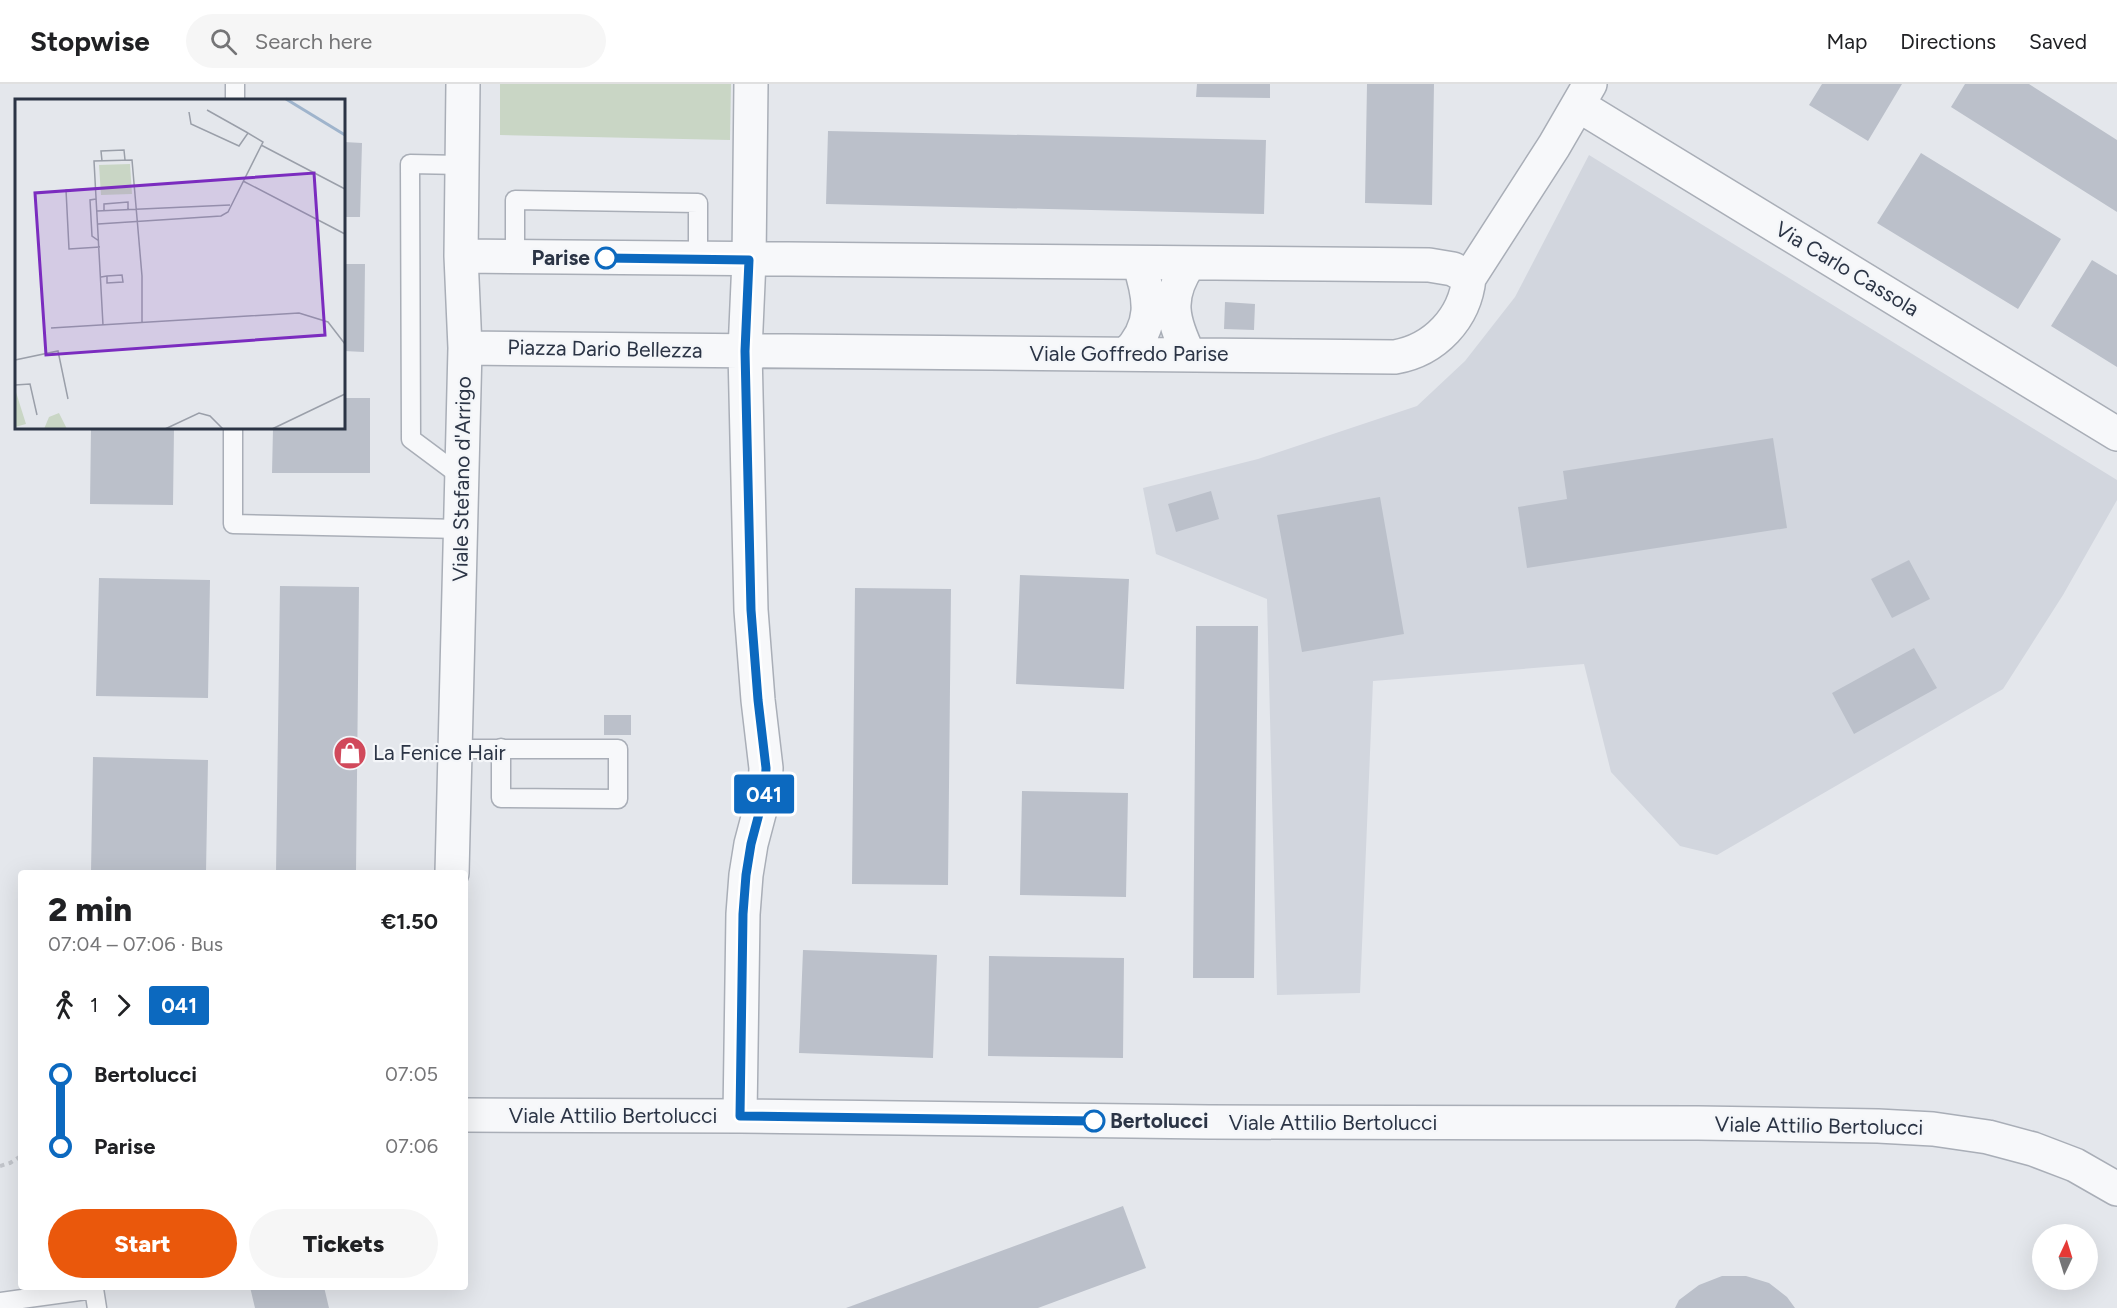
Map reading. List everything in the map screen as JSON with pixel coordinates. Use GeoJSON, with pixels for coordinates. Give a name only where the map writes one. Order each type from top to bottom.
{"type":"FeatureCollection","features":[{"type":"Feature","properties":{"kind":"street","name":"Viale Stefano d'Arrigo"},"geometry":{"type":"LineString","coordinates":[[452,870],[465,348],[461,256],[463,84]]}},
{"type":"Feature","properties":{"kind":"street"},"geometry":{"type":"LineString","coordinates":[[740,1116],[743,914],[746,875],[751,844],[765,791],[766,768],[751,610],[745,351],[749,260],[750,84]]}},
{"type":"Feature","properties":{"kind":"street","name":"Viale Goffredo Parise"},"geometry":{"type":"LineString","coordinates":[[745,351],[1395,357],[1406,355],[1427,346],[1446,330],[1464,299],[1469,278],[1584,94]]}},
{"type":"Feature","properties":{"kind":"street","name":"Via Carlo Cassola"},"geometry":{"type":"LineString","coordinates":[[1584,94],[2117,434]]}},
{"type":"Feature","properties":{"kind":"street"},"geometry":{"type":"LineString","coordinates":[[461,256],[1430,266],[1453,269],[1469,278]]}},
{"type":"Feature","properties":{"kind":"street"},"geometry":{"type":"LineString","coordinates":[[1127,354],[1138,344],[1148,313],[1145,283],[1139,264]]}},
{"type":"Feature","properties":{"kind":"street"},"geometry":{"type":"LineString","coordinates":[[1189,264],[1176,289],[1173,303],[1174,317],[1180,337],[1189,355]]}},
{"type":"Feature","properties":{"kind":"street","name":"Piazza Dario Bellezza"},"geometry":{"type":"LineString","coordinates":[[465,348],[745,351]]}},
{"type":"Feature","properties":{"kind":"street","name":"Viale Attilio Bertolucci"},"geometry":{"type":"LineString","coordinates":[[468,1115],[1878,1126],[1933,1129],[1988,1137],[2033,1149],[2076,1165],[2117,1189]]}},
{"type":"Feature","properties":{"kind":"lane"},"geometry":{"type":"LineString","coordinates":[[462,165],[410,164],[411,439],[462,477]]}},
{"type":"Feature","properties":{"kind":"lane"},"geometry":{"type":"LineString","coordinates":[[514,256],[515,200],[698,203],[698,259]]}},
{"type":"Feature","properties":{"kind":"lane"},"geometry":{"type":"LineString","coordinates":[[233,429],[233,524],[460,529]]}},
{"type":"Feature","properties":{"kind":"lane"},"geometry":{"type":"LineString","coordinates":[[455,748],[501,748],[618,749],[618,799],[501,798],[501,748]]}},
{"type":"Feature","properties":{"kind":"lane"},"geometry":{"type":"LineString","coordinates":[[0,1302],[87,1290]]}},
{"type":"Feature","properties":{"kind":"lane"},"geometry":{"type":"LineString","coordinates":[[94,1290],[97,1308]]}},
{"type":"Feature","properties":{"kind":"path"},"geometry":{"type":"LineString","coordinates":[[0,1166],[18,1158]]}},
{"type":"Feature","properties":{"kind":"shaded area"},"geometry":{"type":"Polygon","coordinates":[[[1589,155],[2117,480],[2117,500],[2063,595],[2003,689],[1717,855],[1680,846],[1611,772],[1584,664],[1373,681],[1360,993],[1277,995],[1267,599],[1156,554],[1143,488],[1258,459],[1417,406],[1465,361],[1515,297],[1589,155]]]}},
{"type":"Feature","properties":{"kind":"green space"},"geometry":{"type":"Polygon","coordinates":[[[500,84],[731,84],[730,140],[500,135],[500,84]]]}},
{"type":"Feature","properties":{"kind":"building"},"geometry":{"type":"Polygon","coordinates":[[[1197,84],[1270,84],[1270,98],[1196,97],[1197,84]]]}},
{"type":"Feature","properties":{"kind":"building"},"geometry":{"type":"Polygon","coordinates":[[[1367,84],[1434,84],[1432,205],[1365,203],[1367,84]]]}},
{"type":"Feature","properties":{"kind":"building"},"geometry":{"type":"Polygon","coordinates":[[[1822,84],[1902,84],[1868,141],[1809,105],[1822,84]]]}},
{"type":"Feature","properties":{"kind":"building"},"geometry":{"type":"Polygon","coordinates":[[[1965,84],[2029,84],[2117,140],[2117,212],[1951,107],[1965,84]]]}},
{"type":"Feature","properties":{"kind":"building"},"geometry":{"type":"Polygon","coordinates":[[[93,98],[142,98],[142,99],[93,98]]]}},
{"type":"Feature","properties":{"kind":"building"},"geometry":{"type":"Polygon","coordinates":[[[828,131],[1266,140],[1264,214],[826,204],[828,131]]]}},
{"type":"Feature","properties":{"kind":"building"},"geometry":{"type":"Polygon","coordinates":[[[345,142],[362,143],[360,217],[345,217],[345,142]]]}},
{"type":"Feature","properties":{"kind":"building"},"geometry":{"type":"Polygon","coordinates":[[[1921,153],[2061,239],[2018,309],[1877,223],[1921,153]]]}},
{"type":"Feature","properties":{"kind":"building"},"geometry":{"type":"Polygon","coordinates":[[[2092,260],[2117,275],[2117,367],[2051,326],[2092,260]]]}},
{"type":"Feature","properties":{"kind":"building"},"geometry":{"type":"Polygon","coordinates":[[[345,264],[365,264],[364,352],[345,351],[345,264]]]}},
{"type":"Feature","properties":{"kind":"building"},"geometry":{"type":"Polygon","coordinates":[[[1225,302],[1255,304],[1254,330],[1224,329],[1225,302]]]}},
{"type":"Feature","properties":{"kind":"building"},"geometry":{"type":"Polygon","coordinates":[[[345,398],[370,398],[370,473],[272,473],[273,429],[345,429],[345,398]]]}},
{"type":"Feature","properties":{"kind":"building"},"geometry":{"type":"Polygon","coordinates":[[[91,429],[174,429],[173,505],[90,504],[91,429]]]}},
{"type":"Feature","properties":{"kind":"building"},"geometry":{"type":"Polygon","coordinates":[[[1773,438],[1787,528],[1527,568],[1518,507],[1567,499],[1563,471],[1773,438]]]}},
{"type":"Feature","properties":{"kind":"building"},"geometry":{"type":"Polygon","coordinates":[[[1211,491],[1219,519],[1176,532],[1168,504],[1211,491]]]}},
{"type":"Feature","properties":{"kind":"building"},"geometry":{"type":"Polygon","coordinates":[[[1380,497],[1404,634],[1302,652],[1277,515],[1380,497]]]}},
{"type":"Feature","properties":{"kind":"building"},"geometry":{"type":"Polygon","coordinates":[[[1909,560],[1930,599],[1892,618],[1871,579],[1909,560]]]}},
{"type":"Feature","properties":{"kind":"building"},"geometry":{"type":"Polygon","coordinates":[[[1020,575],[1129,579],[1124,689],[1016,684],[1020,575]]]}},
{"type":"Feature","properties":{"kind":"building"},"geometry":{"type":"Polygon","coordinates":[[[99,578],[210,580],[208,698],[96,696],[99,578]]]}},
{"type":"Feature","properties":{"kind":"building"},"geometry":{"type":"Polygon","coordinates":[[[280,586],[359,587],[356,870],[276,870],[280,586]]]}},
{"type":"Feature","properties":{"kind":"building"},"geometry":{"type":"Polygon","coordinates":[[[855,588],[951,589],[948,885],[852,884],[855,588]]]}},
{"type":"Feature","properties":{"kind":"building"},"geometry":{"type":"Polygon","coordinates":[[[1196,626],[1258,626],[1254,978],[1193,978],[1196,626]]]}},
{"type":"Feature","properties":{"kind":"building"},"geometry":{"type":"Polygon","coordinates":[[[1914,648],[1937,688],[1854,734],[1832,693],[1914,648]]]}},
{"type":"Feature","properties":{"kind":"building"},"geometry":{"type":"Polygon","coordinates":[[[604,715],[631,715],[631,735],[604,735],[604,715]]]}},
{"type":"Feature","properties":{"kind":"building"},"geometry":{"type":"Polygon","coordinates":[[[93,757],[208,760],[206,870],[91,870],[93,757]]]}},
{"type":"Feature","properties":{"kind":"building"},"geometry":{"type":"Polygon","coordinates":[[[1022,791],[1128,793],[1126,897],[1020,895],[1022,791]]]}},
{"type":"Feature","properties":{"kind":"building"},"geometry":{"type":"Polygon","coordinates":[[[803,950],[937,955],[933,1058],[799,1053],[803,950]]]}},
{"type":"Feature","properties":{"kind":"building"},"geometry":{"type":"Polygon","coordinates":[[[989,956],[1124,958],[1123,1058],[988,1056],[989,956]]]}},
{"type":"Feature","properties":{"kind":"building"},"geometry":{"type":"Polygon","coordinates":[[[1123,1206],[1146,1268],[1038,1308],[846,1308],[1123,1206]]]}},
{"type":"Feature","properties":{"kind":"building"},"geometry":{"type":"Polygon","coordinates":[[[1722,1276],[1746,1276],[1769,1283],[1787,1297],[1795,1308],[1675,1308],[1679,1300],[1699,1285],[1722,1276]]]}},
{"type":"Feature","properties":{"kind":"building"},"geometry":{"type":"Polygon","coordinates":[[[251,1290],[325,1290],[329,1308],[255,1308],[251,1290]]]}},
{"type":"Feature","properties":{"kind":"bus line","name":"041"},"geometry":{"type":"LineString","coordinates":[[606,258],[749,260],[745,351],[751,610],[766,768],[765,791],[751,844],[746,875],[743,914],[740,1116],[1094,1121]]}},
{"type":"Feature","properties":{"kind":"place","name":"Parise"},"geometry":{"type":"Point","coordinates":[606,258]}},
{"type":"Feature","properties":{"kind":"place","name":"La Fenice Hair"},"geometry":{"type":"Point","coordinates":[350,753]}},
{"type":"Feature","properties":{"kind":"place","name":"Bertolucci"},"geometry":{"type":"Point","coordinates":[1094,1121]}}]}
